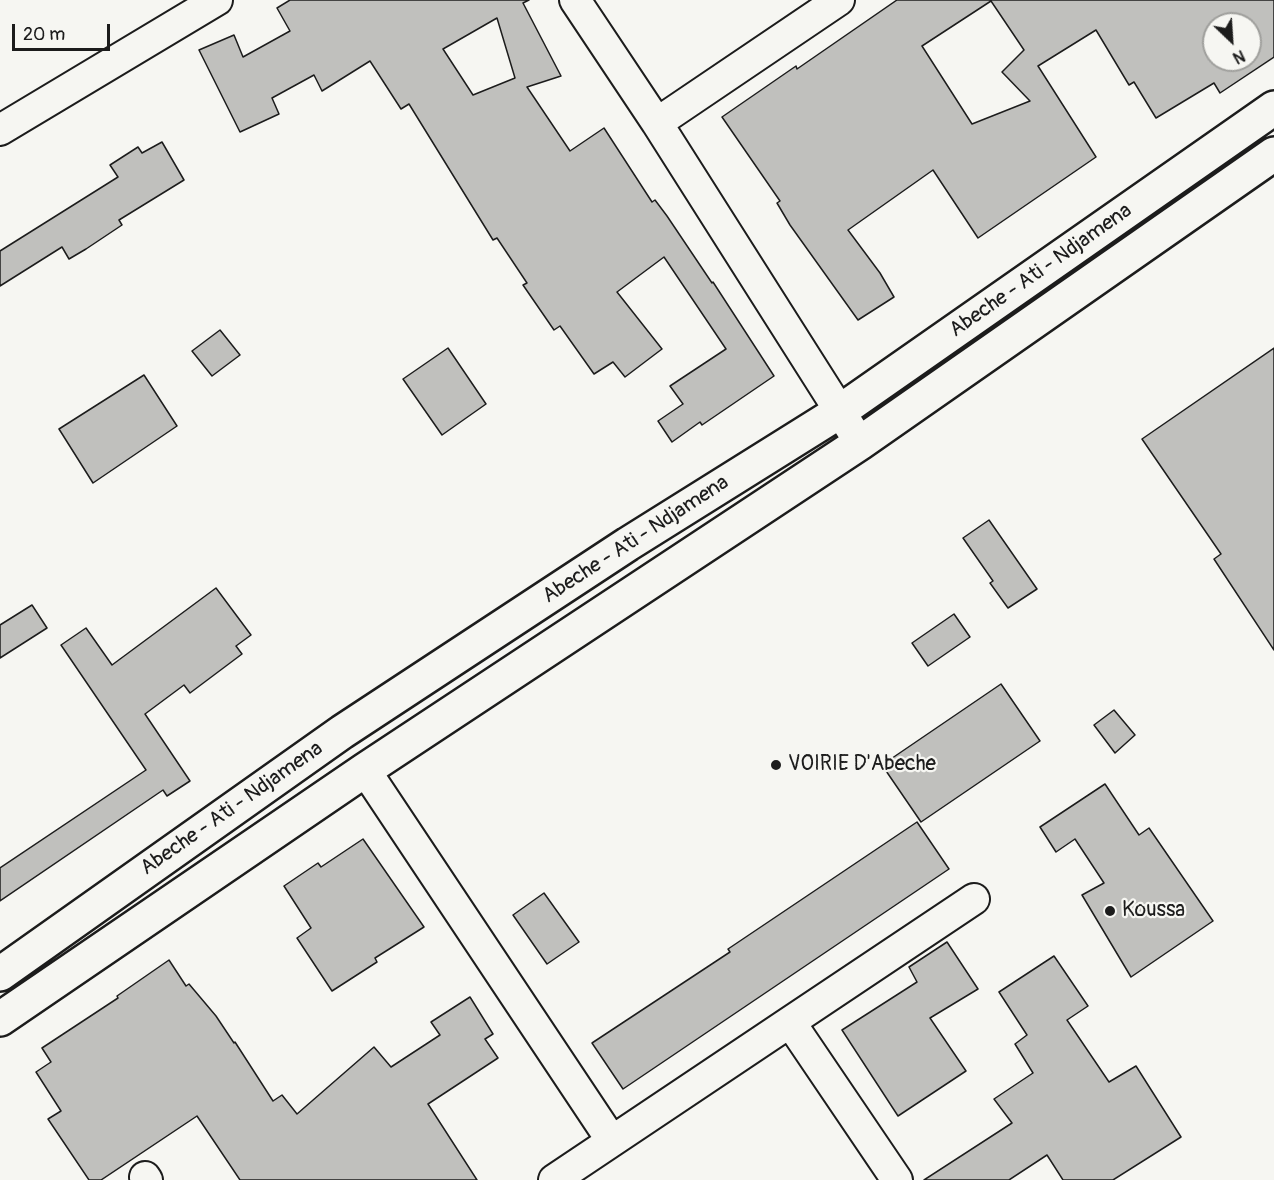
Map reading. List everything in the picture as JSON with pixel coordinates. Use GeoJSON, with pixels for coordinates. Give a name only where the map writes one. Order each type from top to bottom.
{"type":"FeatureCollection","features":[{"type":"Feature","properties":{"kind":"highway","name":"Abeche - Ati - Ndjamena"},"geometry":{"type":"LineString","coordinates":[[0,974],[342,732],[628,544],[838,412],[1274,108]]}},
{"type":"Feature","properties":{"kind":"highway","name":"Abeche - Ati - Ndjamena"},"geometry":{"type":"LineString","coordinates":[[0,1019],[365,770],[860,443],[1274,154]]}},
{"type":"Feature","properties":{"kind":"highway"},"geometry":{"type":"LineString","coordinates":[[628,544],[651,580]]}},
{"type":"Feature","properties":{"kind":"street"},"geometry":{"type":"LineString","coordinates":[[0,130],[217,0]]}},
{"type":"Feature","properties":{"kind":"street"},"geometry":{"type":"LineString","coordinates":[[575,0],[657,123],[838,412],[860,443]]}},
{"type":"Feature","properties":{"kind":"street"},"geometry":{"type":"LineString","coordinates":[[657,123],[839,0]]}},
{"type":"Feature","properties":{"kind":"street"},"geometry":{"type":"LineString","coordinates":[[365,770],[612,1141]]}},
{"type":"Feature","properties":{"kind":"street"},"geometry":{"type":"LineString","coordinates":[[554,1180],[974,899]]}},
{"type":"Feature","properties":{"kind":"street"},"geometry":{"type":"LineString","coordinates":[[790,1022],[897,1180]]}},
{"type":"Feature","properties":{"kind":"building"},"geometry":{"type":"Polygon","coordinates":[[[290,0],[529,0],[523,3],[561,76],[527,87],[570,151],[604,128],[652,202],[655,200],[713,282],[774,376],[702,425],[700,422],[672,442],[658,421],[683,404],[670,386],[726,349],[664,257],[617,292],[662,349],[625,377],[613,362],[594,374],[560,326],[554,330],[523,285],[527,283],[497,238],[493,240],[409,104],[401,109],[370,61],[322,91],[314,75],[272,98],[279,114],[240,132],[199,50],[234,35],[243,57],[290,31],[277,8],[290,0]],[[497,18],[443,49],[473,95],[515,78],[497,18]]]}},
{"type":"Feature","properties":{"kind":"building"},"geometry":{"type":"Polygon","coordinates":[[[897,0],[1274,0],[1274,57],[1262,65],[1262,12],[1202,12],[1202,72],[1252,72],[1220,93],[1214,83],[1156,118],[1134,82],[1129,85],[1096,30],[1038,66],[1096,157],[978,238],[933,170],[848,230],[880,273],[894,297],[858,320],[790,225],[777,203],[780,201],[722,117],[796,66],[797,69],[897,0]],[[991,1],[922,46],[972,124],[1030,101],[1002,72],[1024,50],[991,1]]]}},
{"type":"Feature","properties":{"kind":"building"},"geometry":{"type":"Polygon","coordinates":[[[162,142],[184,180],[119,220],[122,225],[69,259],[62,247],[0,286],[0,251],[118,177],[110,165],[138,147],[142,153],[162,142]]]}},
{"type":"Feature","properties":{"kind":"building"},"geometry":{"type":"Polygon","coordinates":[[[220,330],[240,355],[212,376],[192,351],[220,330]]]}},
{"type":"Feature","properties":{"kind":"building"},"geometry":{"type":"Polygon","coordinates":[[[448,348],[486,404],[442,435],[403,379],[448,348]]]}},
{"type":"Feature","properties":{"kind":"building"},"geometry":{"type":"Polygon","coordinates":[[[1274,348],[1274,650],[1214,559],[1221,554],[1142,439],[1274,348]]]}},
{"type":"Feature","properties":{"kind":"building"},"geometry":{"type":"Polygon","coordinates":[[[144,375],[177,426],[93,483],[59,429],[144,375]]]}},
{"type":"Feature","properties":{"kind":"building"},"geometry":{"type":"Polygon","coordinates":[[[989,520],[1037,589],[1008,608],[990,583],[993,581],[963,538],[989,520]]]}},
{"type":"Feature","properties":{"kind":"building"},"geometry":{"type":"Polygon","coordinates":[[[216,588],[251,635],[236,646],[242,654],[190,693],[184,685],[145,714],[190,781],[167,796],[163,790],[0,901],[0,868],[146,770],[61,645],[86,628],[112,665],[216,588]]]}},
{"type":"Feature","properties":{"kind":"building"},"geometry":{"type":"Polygon","coordinates":[[[32,605],[47,628],[0,658],[0,625],[32,605]]]}},
{"type":"Feature","properties":{"kind":"building"},"geometry":{"type":"Polygon","coordinates":[[[954,614],[970,637],[928,666],[912,643],[954,614]]]}},
{"type":"Feature","properties":{"kind":"building"},"geometry":{"type":"Polygon","coordinates":[[[1001,684],[1040,741],[921,822],[882,765],[1001,684]]]}},
{"type":"Feature","properties":{"kind":"building"},"geometry":{"type":"Polygon","coordinates":[[[1114,710],[1135,735],[1115,753],[1094,725],[1114,710]]]}},
{"type":"Feature","properties":{"kind":"building"},"geometry":{"type":"Polygon","coordinates":[[[1105,784],[1139,835],[1149,828],[1213,921],[1131,977],[1082,895],[1104,883],[1075,839],[1056,852],[1040,827],[1105,784]]]}},
{"type":"Feature","properties":{"kind":"building"},"geometry":{"type":"Polygon","coordinates":[[[917,822],[949,869],[623,1089],[592,1043],[730,952],[728,949],[917,822]]]}},
{"type":"Feature","properties":{"kind":"building"},"geometry":{"type":"Polygon","coordinates":[[[363,839],[424,927],[375,958],[377,962],[332,991],[297,938],[311,928],[284,886],[318,863],[321,867],[363,839]]]}},
{"type":"Feature","properties":{"kind":"building"},"geometry":{"type":"Polygon","coordinates":[[[544,893],[579,942],[547,964],[513,915],[544,893]]]}},
{"type":"Feature","properties":{"kind":"building"},"geometry":{"type":"Polygon","coordinates":[[[947,942],[978,989],[930,1018],[966,1071],[898,1116],[842,1030],[917,982],[909,967],[947,942]]]}},
{"type":"Feature","properties":{"kind":"building"},"geometry":{"type":"Polygon","coordinates":[[[1054,956],[1088,1006],[1067,1020],[1109,1082],[1136,1066],[1181,1137],[1113,1180],[1063,1180],[1047,1155],[1009,1180],[924,1180],[1012,1123],[994,1099],[1033,1073],[1015,1044],[1027,1035],[999,992],[1054,956]]]}},
{"type":"Feature","properties":{"kind":"building"},"geometry":{"type":"Polygon","coordinates":[[[169,960],[186,986],[189,984],[216,1016],[273,1101],[282,1095],[297,1114],[374,1047],[391,1067],[440,1035],[431,1022],[470,997],[493,1034],[485,1039],[498,1058],[428,1104],[477,1180],[240,1180],[197,1116],[101,1180],[89,1180],[48,1119],[61,1111],[36,1072],[51,1062],[42,1048],[118,998],[117,996],[169,960]]]}},
{"type":"Feature","properties":{"kind":"place","name":"VOIRIE D'Abeche"},"geometry":{"type":"Point","coordinates":[776,765]}},
{"type":"Feature","properties":{"kind":"place","name":"Koussa"},"geometry":{"type":"Point","coordinates":[1110,911]}}]}
